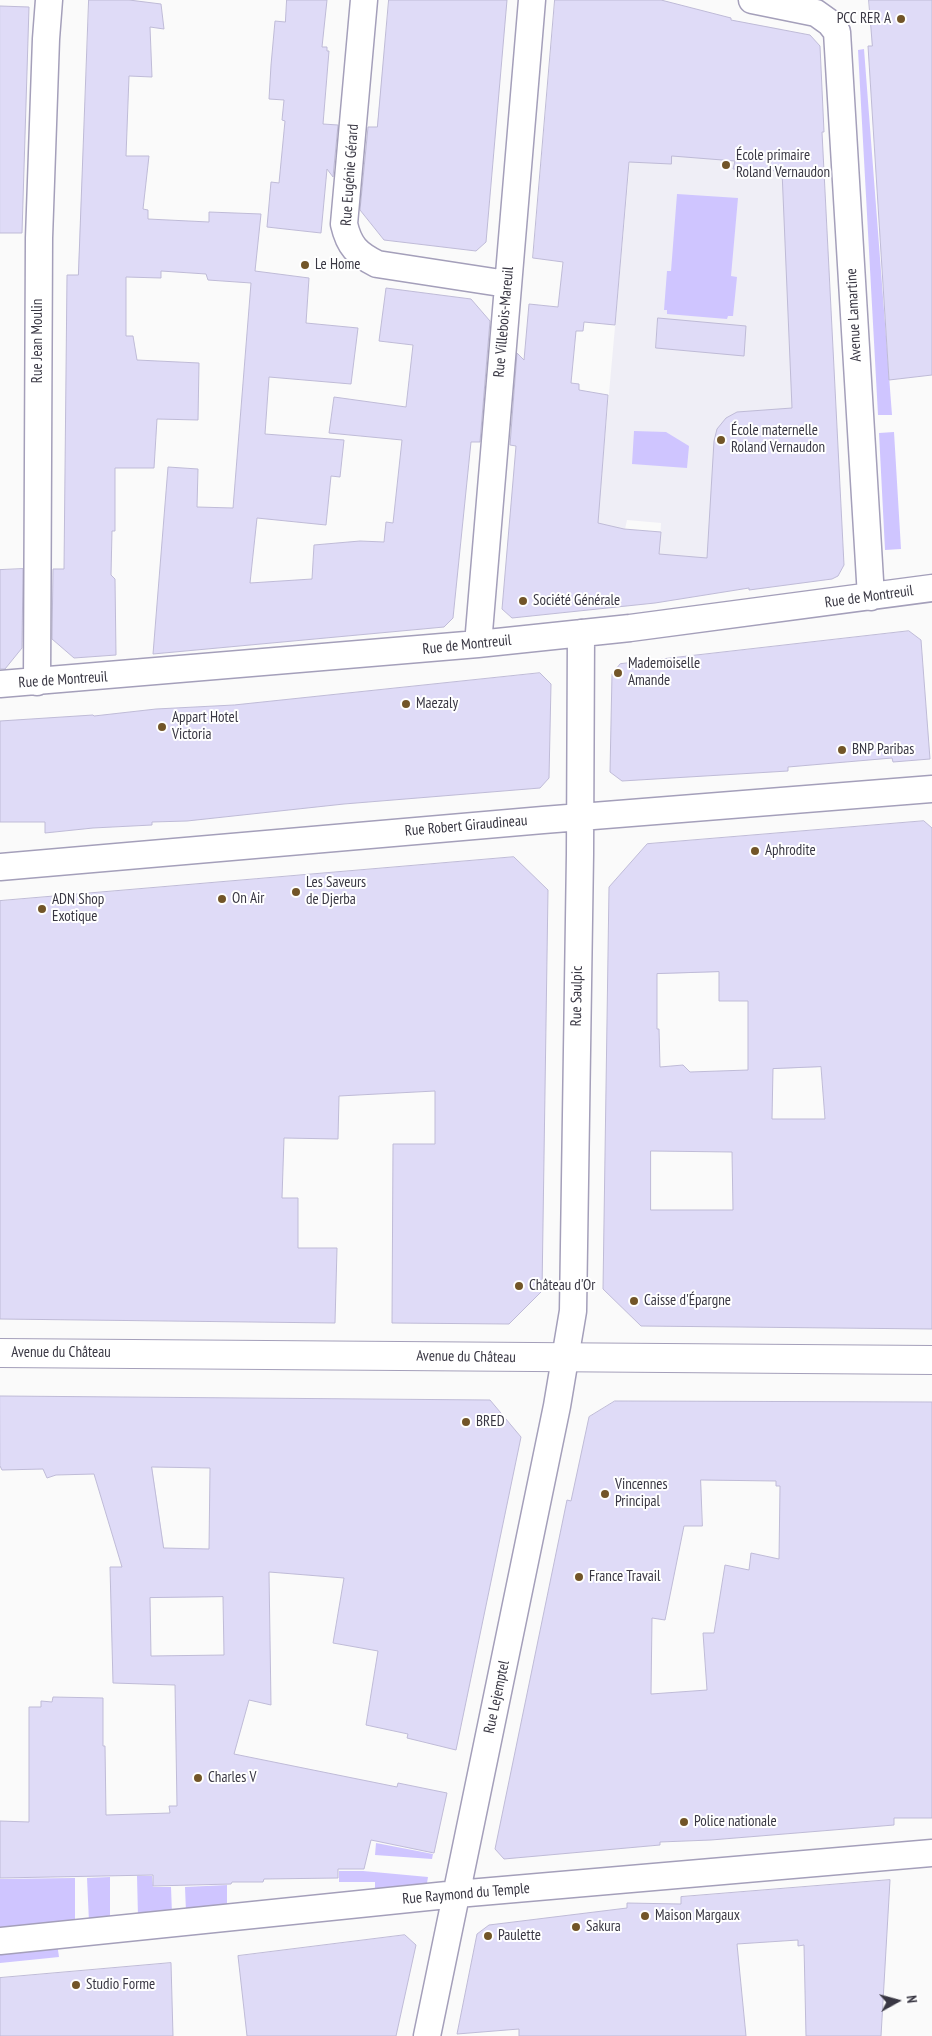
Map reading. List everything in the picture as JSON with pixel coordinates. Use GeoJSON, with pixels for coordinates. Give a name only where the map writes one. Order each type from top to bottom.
{"type":"FeatureCollection","features":[{"type":"Feature","properties":{"kind":"street","name":"Rue Jean Moulin"},"geometry":{"type":"LineString","coordinates":[[37,682],[39,238],[49,0]]}},
{"type":"Feature","properties":{"kind":"street","name":"Rue Eugénie Gérard"},"geometry":{"type":"LineString","coordinates":[[364,0],[344,224],[348,240],[362,257],[377,264],[507,284]]}},
{"type":"Feature","properties":{"kind":"street","name":"Rue Villebois-Mareuil"},"geometry":{"type":"LineString","coordinates":[[478,644],[532,0]]}},
{"type":"Feature","properties":{"kind":"street","name":"Avenue Lamartine"},"geometry":{"type":"LineString","coordinates":[[752,0],[816,13],[830,23],[837,32],[871,597]]}},
{"type":"Feature","properties":{"kind":"street","name":"Rue de Montreuil"},"geometry":{"type":"LineString","coordinates":[[0,684],[478,644],[581,633],[932,588]]}},
{"type":"Feature","properties":{"kind":"street","name":"Rue Saulpic"},"geometry":{"type":"LineString","coordinates":[[566,1358],[573,1311],[581,633]]}},
{"type":"Feature","properties":{"kind":"street","name":"Rue Robert Giraudineau"},"geometry":{"type":"LineString","coordinates":[[0,867],[932,789]]}},
{"type":"Feature","properties":{"kind":"street","name":"Avenue du Château"},"geometry":{"type":"LineString","coordinates":[[0,1353],[932,1360]]}},
{"type":"Feature","properties":{"kind":"street","name":"Rue Lejemptel"},"geometry":{"type":"LineString","coordinates":[[428,2036],[566,1358]]}},
{"type":"Feature","properties":{"kind":"street","name":"Rue Raymond du Temple"},"geometry":{"type":"LineString","coordinates":[[0,1941],[458,1894],[932,1853]]}},
{"type":"Feature","properties":{"kind":"shaded area"},"geometry":{"type":"Polygon","coordinates":[[[731,17],[731,20],[782,29],[777,112],[838,468],[707,559],[659,555],[661,523],[627,520],[625,529],[597,526],[641,39],[728,19],[731,17]]]}},
{"type":"Feature","properties":{"kind":"shaded area"},"geometry":{"type":"Polygon","coordinates":[[[864,49],[892,415],[878,415],[858,50],[864,49]]]}},
{"type":"Feature","properties":{"kind":"shaded area"},"geometry":{"type":"Polygon","coordinates":[[[677,194],[738,198],[731,276],[737,277],[733,316],[728,316],[727,319],[667,314],[667,310],[664,310],[667,271],[671,271],[677,194]]]}},
{"type":"Feature","properties":{"kind":"shaded area"},"geometry":{"type":"Polygon","coordinates":[[[634,431],[666,432],[689,446],[687,468],[632,464],[634,431]]]}},
{"type":"Feature","properties":{"kind":"shaded area"},"geometry":{"type":"Polygon","coordinates":[[[894,432],[901,549],[885,550],[879,433],[894,432]]]}},
{"type":"Feature","properties":{"kind":"shaded area"},"geometry":{"type":"Polygon","coordinates":[[[376,1843],[433,1854],[432,1859],[375,1855],[376,1843]]]}},
{"type":"Feature","properties":{"kind":"shaded area"},"geometry":{"type":"Polygon","coordinates":[[[339,1871],[363,1871],[428,1877],[426,1889],[375,1894],[375,1882],[339,1882],[339,1871]]]}},
{"type":"Feature","properties":{"kind":"shaded area"},"geometry":{"type":"Polygon","coordinates":[[[137,1876],[152,1876],[153,1887],[171,1887],[172,1914],[138,1917],[137,1876]]]}},
{"type":"Feature","properties":{"kind":"shaded area"},"geometry":{"type":"Polygon","coordinates":[[[110,1877],[110,1920],[89,1922],[87,1878],[110,1877]]]}},
{"type":"Feature","properties":{"kind":"shaded area"},"geometry":{"type":"Polygon","coordinates":[[[75,1878],[75,1924],[0,1928],[0,1879],[75,1878]]]}},
{"type":"Feature","properties":{"kind":"shaded area"},"geometry":{"type":"Polygon","coordinates":[[[227,1885],[227,1908],[186,1912],[185,1887],[227,1885]]]}},
{"type":"Feature","properties":{"kind":"shaded area"},"geometry":{"type":"Polygon","coordinates":[[[57,1943],[59,1957],[0,1963],[0,1949],[57,1943]]]}},
{"type":"Feature","properties":{"kind":"building"},"geometry":{"type":"Polygon","coordinates":[[[89,0],[129,0],[161,4],[164,29],[150,27],[152,77],[129,76],[126,156],[149,156],[143,209],[148,210],[148,219],[209,222],[209,212],[261,214],[255,271],[309,278],[306,323],[358,328],[351,384],[269,377],[265,434],[344,440],[340,477],[331,476],[326,525],[257,518],[250,583],[312,579],[314,545],[360,541],[384,542],[386,522],[393,523],[402,440],[329,433],[334,397],[406,407],[413,345],[379,341],[386,288],[471,299],[490,321],[480,442],[471,442],[453,618],[444,627],[153,654],[168,467],[198,469],[197,507],[233,508],[251,283],[208,280],[206,274],[161,271],[161,278],[126,277],[126,336],[133,336],[137,360],[199,363],[198,420],[157,419],[154,468],[115,468],[115,531],[112,531],[111,575],[115,579],[116,655],[74,658],[52,639],[53,569],[64,569],[67,275],[78,275],[89,0]]]}},
{"type":"Feature","properties":{"kind":"building"},"geometry":{"type":"Polygon","coordinates":[[[287,0],[327,0],[322,47],[327,47],[327,51],[329,51],[323,124],[338,125],[333,177],[327,169],[321,233],[267,227],[271,182],[279,183],[285,121],[282,120],[284,100],[269,99],[271,65],[275,21],[285,22],[287,0]]]}},
{"type":"Feature","properties":{"kind":"building"},"geometry":{"type":"Polygon","coordinates":[[[389,0],[507,0],[486,242],[476,251],[384,240],[360,210],[368,127],[377,127],[389,0]]]}},
{"type":"Feature","properties":{"kind":"building"},"geometry":{"type":"Polygon","coordinates":[[[555,0],[661,0],[731,18],[731,20],[810,35],[820,46],[824,132],[822,132],[844,565],[838,576],[832,579],[749,590],[749,588],[655,603],[512,618],[502,609],[516,446],[510,445],[517,353],[524,360],[529,304],[558,307],[563,262],[533,258],[555,0]],[[672,156],[671,164],[629,162],[615,325],[584,322],[583,331],[576,331],[571,383],[579,384],[579,390],[608,395],[598,523],[624,529],[661,532],[659,554],[707,558],[714,441],[717,429],[726,418],[737,412],[792,408],[782,171],[733,169],[735,161],[672,156]]]}},
{"type":"Feature","properties":{"kind":"building"},"geometry":{"type":"Polygon","coordinates":[[[869,0],[932,0],[932,375],[889,380],[868,46],[872,46],[869,0]]]}},
{"type":"Feature","properties":{"kind":"building"},"geometry":{"type":"Polygon","coordinates":[[[0,6],[29,7],[22,233],[0,233],[0,6]]]}},
{"type":"Feature","properties":{"kind":"building"},"geometry":{"type":"Polygon","coordinates":[[[658,318],[746,326],[744,356],[656,348],[658,318]]]}},
{"type":"Feature","properties":{"kind":"building"},"geometry":{"type":"Polygon","coordinates":[[[23,569],[22,648],[5,669],[0,669],[0,570],[23,569]]]}},
{"type":"Feature","properties":{"kind":"building"},"geometry":{"type":"Polygon","coordinates":[[[909,631],[921,640],[930,759],[893,762],[892,758],[788,767],[788,771],[622,781],[610,772],[612,674],[620,664],[909,631]]]}},
{"type":"Feature","properties":{"kind":"building"},"geometry":{"type":"Polygon","coordinates":[[[540,673],[551,684],[549,778],[540,788],[344,804],[187,821],[152,822],[152,825],[45,833],[45,822],[0,822],[0,721],[234,705],[540,673]]]}},
{"type":"Feature","properties":{"kind":"building"},"geometry":{"type":"Polygon","coordinates":[[[924,821],[932,828],[932,1329],[641,1326],[603,1289],[609,887],[647,844],[924,821]],[[719,972],[657,974],[657,1029],[659,1029],[660,1067],[683,1065],[690,1072],[748,1070],[748,1001],[719,1001],[719,972]],[[821,1067],[773,1069],[772,1119],[825,1119],[821,1067]],[[651,1151],[651,1210],[733,1210],[732,1152],[651,1151]]]}},
{"type":"Feature","properties":{"kind":"building"},"geometry":{"type":"Polygon","coordinates":[[[514,857],[548,890],[542,1291],[509,1324],[392,1323],[393,1144],[435,1144],[435,1091],[339,1096],[338,1139],[284,1138],[282,1198],[298,1198],[298,1248],[337,1248],[335,1323],[0,1319],[0,901],[514,857]]]}},
{"type":"Feature","properties":{"kind":"building"},"geometry":{"type":"Polygon","coordinates":[[[0,1396],[490,1400],[521,1437],[456,1750],[407,1738],[408,1734],[366,1725],[378,1651],[333,1643],[344,1578],[269,1572],[271,1705],[249,1700],[234,1754],[397,1787],[398,1783],[447,1793],[434,1853],[371,1840],[364,1869],[338,1869],[338,1878],[264,1879],[263,1882],[153,1886],[153,1875],[0,1878],[0,1821],[29,1822],[29,1707],[41,1707],[41,1701],[52,1702],[53,1697],[103,1698],[106,1815],[170,1813],[169,1806],[177,1806],[175,1685],[113,1683],[110,1567],[122,1567],[94,1474],[56,1475],[47,1478],[43,1469],[2,1470],[0,1466],[0,1396]],[[152,1467],[164,1548],[209,1549],[210,1468],[152,1467]],[[223,1597],[150,1598],[151,1656],[224,1655],[223,1597]]]}},
{"type":"Feature","properties":{"kind":"building"},"geometry":{"type":"Polygon","coordinates":[[[615,1401],[932,1402],[932,1818],[894,1818],[894,1825],[711,1840],[660,1842],[660,1845],[504,1859],[495,1849],[567,1500],[571,1501],[589,1417],[615,1401]],[[701,1480],[702,1526],[684,1526],[665,1620],[652,1618],[651,1694],[707,1690],[703,1633],[714,1633],[725,1565],[749,1570],[751,1553],[779,1559],[780,1486],[776,1486],[776,1481],[701,1480]]]}},
{"type":"Feature","properties":{"kind":"building"},"geometry":{"type":"Polygon","coordinates":[[[890,1880],[881,2036],[806,2036],[804,1945],[798,1946],[798,1940],[737,1944],[746,2036],[519,2036],[519,2029],[457,2034],[477,1934],[489,1925],[627,1908],[627,1903],[681,1904],[681,1897],[890,1880]]]}},
{"type":"Feature","properties":{"kind":"building"},"geometry":{"type":"Polygon","coordinates":[[[405,1935],[416,1945],[396,2036],[247,2036],[238,1956],[405,1935]]]}},
{"type":"Feature","properties":{"kind":"building"},"geometry":{"type":"Polygon","coordinates":[[[171,1963],[173,2036],[0,2036],[0,1978],[171,1963]]]}},
{"type":"Feature","properties":{"kind":"place","name":"PCC RER A"},"geometry":{"type":"Point","coordinates":[901,19]}},
{"type":"Feature","properties":{"kind":"place","name":"École primaire Roland Vernaudon"},"geometry":{"type":"Point","coordinates":[726,165]}},
{"type":"Feature","properties":{"kind":"place","name":"Le Home"},"geometry":{"type":"Point","coordinates":[305,265]}},
{"type":"Feature","properties":{"kind":"place","name":"École maternelle Roland Vernaudon"},"geometry":{"type":"Point","coordinates":[721,440]}},
{"type":"Feature","properties":{"kind":"place","name":"Société Générale"},"geometry":{"type":"Point","coordinates":[523,601]}},
{"type":"Feature","properties":{"kind":"place","name":"Mademoiselle Amande"},"geometry":{"type":"Point","coordinates":[618,673]}},
{"type":"Feature","properties":{"kind":"place","name":"Maezaly"},"geometry":{"type":"Point","coordinates":[406,704]}},
{"type":"Feature","properties":{"kind":"place","name":"Appart Hotel Victoria"},"geometry":{"type":"Point","coordinates":[162,727]}},
{"type":"Feature","properties":{"kind":"place","name":"BNP Paribas"},"geometry":{"type":"Point","coordinates":[842,750]}},
{"type":"Feature","properties":{"kind":"place","name":"Aphrodite"},"geometry":{"type":"Point","coordinates":[755,851]}},
{"type":"Feature","properties":{"kind":"place","name":"Les Saveurs de Djerba"},"geometry":{"type":"Point","coordinates":[296,892]}},
{"type":"Feature","properties":{"kind":"place","name":"On Air"},"geometry":{"type":"Point","coordinates":[222,899]}},
{"type":"Feature","properties":{"kind":"place","name":"ADN Shop Exotique"},"geometry":{"type":"Point","coordinates":[42,909]}},
{"type":"Feature","properties":{"kind":"place","name":"Château d'Or"},"geometry":{"type":"Point","coordinates":[519,1286]}},
{"type":"Feature","properties":{"kind":"place","name":"Caisse d'Épargne"},"geometry":{"type":"Point","coordinates":[634,1301]}},
{"type":"Feature","properties":{"kind":"place","name":"BRED"},"geometry":{"type":"Point","coordinates":[466,1422]}},
{"type":"Feature","properties":{"kind":"place","name":"Vincennes Principal"},"geometry":{"type":"Point","coordinates":[605,1494]}},
{"type":"Feature","properties":{"kind":"place","name":"France Travail"},"geometry":{"type":"Point","coordinates":[579,1577]}},
{"type":"Feature","properties":{"kind":"place","name":"Charles V"},"geometry":{"type":"Point","coordinates":[198,1778]}},
{"type":"Feature","properties":{"kind":"place","name":"Police nationale"},"geometry":{"type":"Point","coordinates":[684,1822]}},
{"type":"Feature","properties":{"kind":"place","name":"Maison Margaux"},"geometry":{"type":"Point","coordinates":[645,1916]}},
{"type":"Feature","properties":{"kind":"place","name":"Sakura"},"geometry":{"type":"Point","coordinates":[576,1927]}},
{"type":"Feature","properties":{"kind":"place","name":"Paulette"},"geometry":{"type":"Point","coordinates":[488,1936]}},
{"type":"Feature","properties":{"kind":"place","name":"Studio Forme"},"geometry":{"type":"Point","coordinates":[76,1985]}}]}
